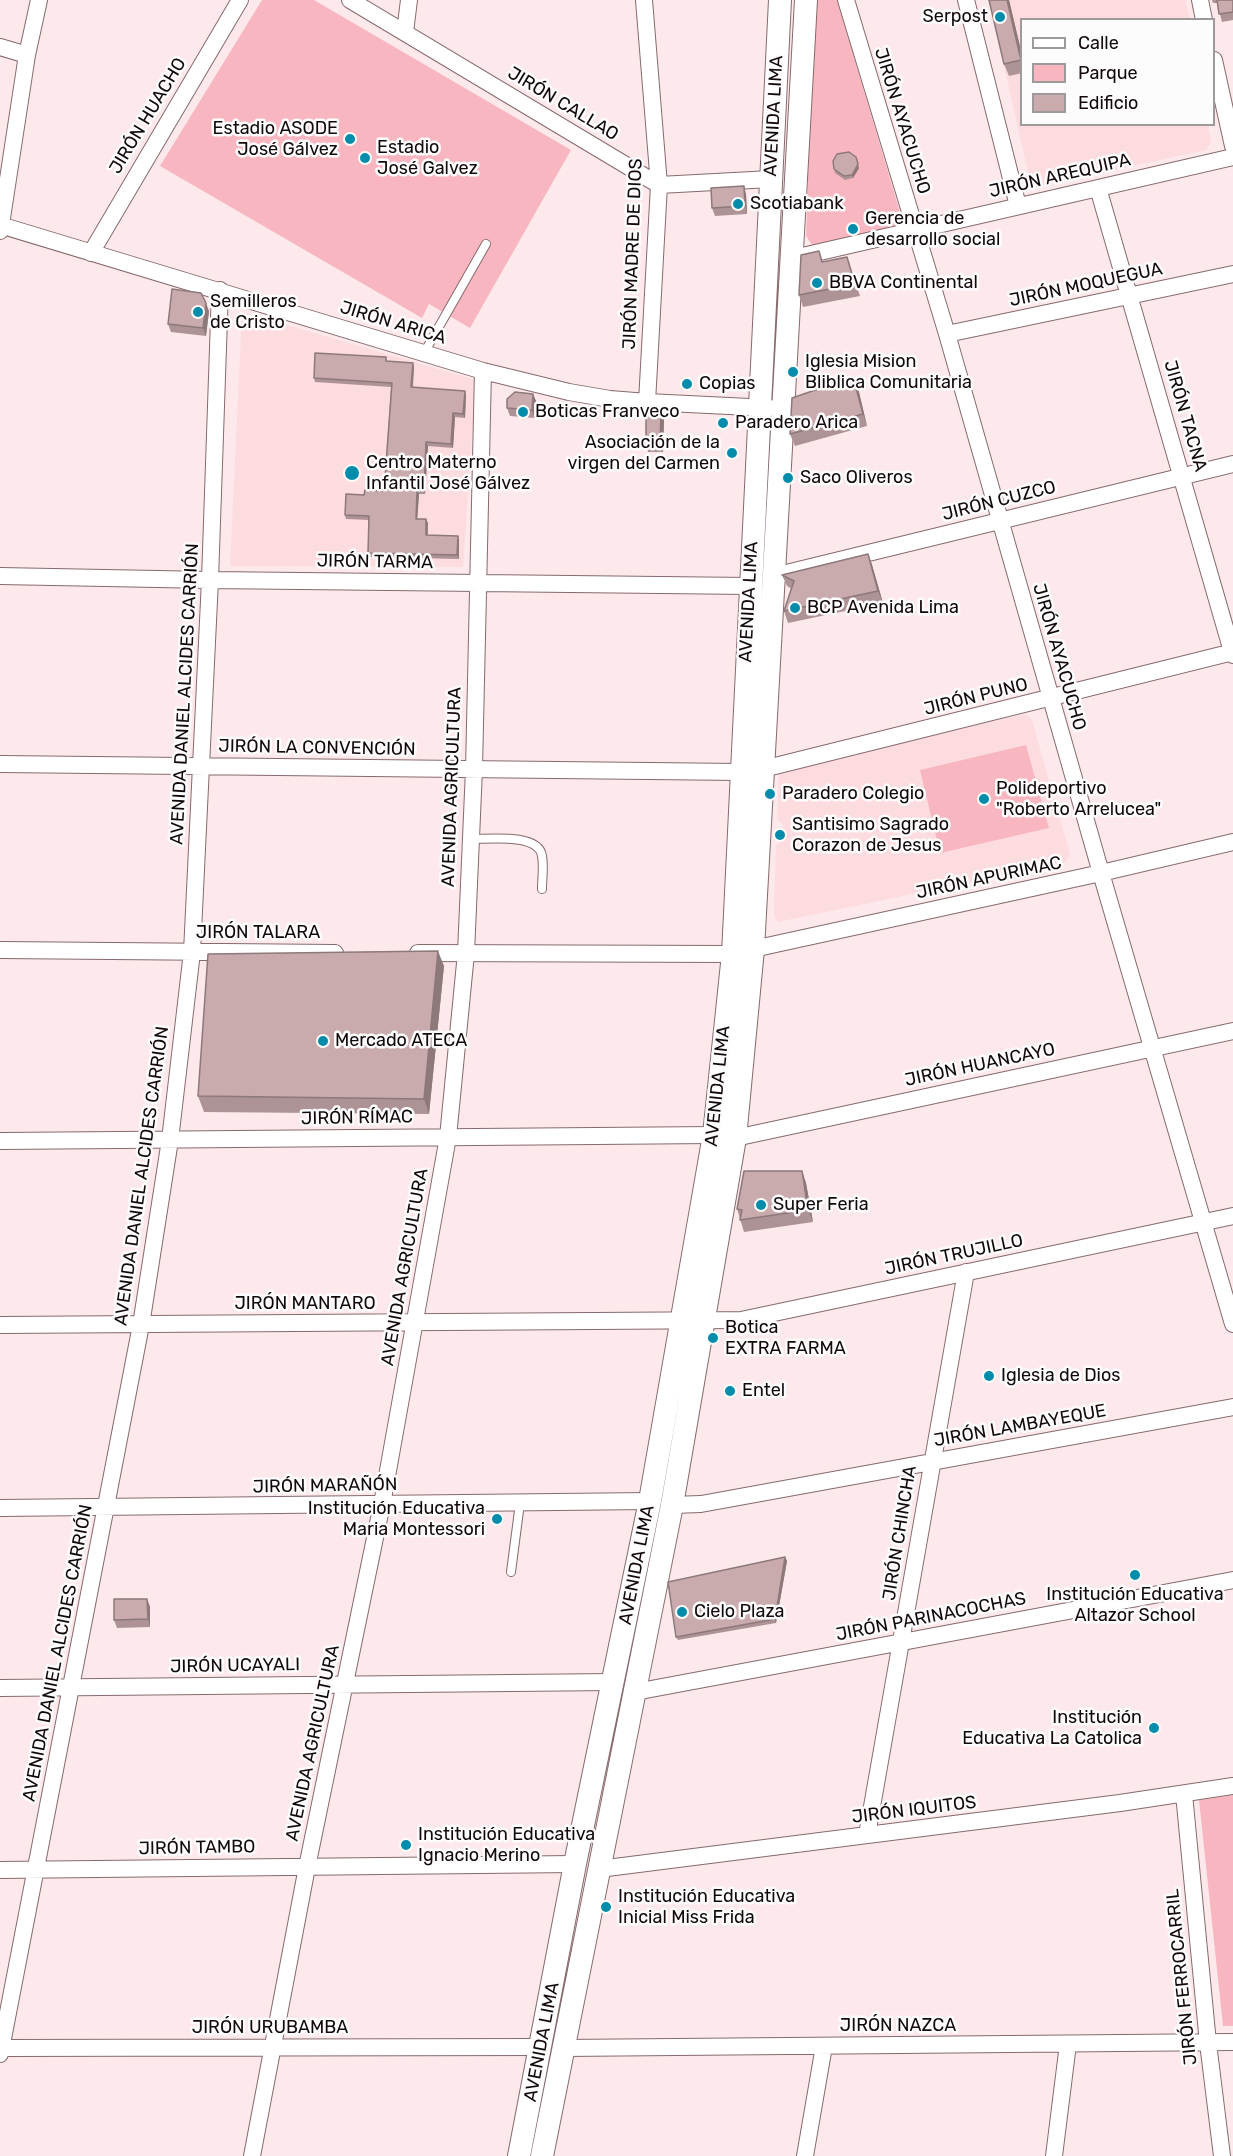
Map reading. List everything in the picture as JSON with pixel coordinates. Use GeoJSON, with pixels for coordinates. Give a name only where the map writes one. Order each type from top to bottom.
{"type":"FeatureCollection","features":[{"type":"Feature","properties":{"kind":"main road","name":"AVENIDA LIMA"},"geometry":{"type":"LineString","coordinates":[[519,2156],[575,1864],[614,1682],[661,1504],[705,1322],[743,952],[752,771],[750,586],[780,0]]}},
{"type":"Feature","properties":{"kind":"main road","name":"AVENIDA LIMA"},"geometry":{"type":"LineString","coordinates":[[752,771],[774,576],[806,0]]}},
{"type":"Feature","properties":{"kind":"main road","name":"AVENIDA LIMA"},"geometry":{"type":"LineString","coordinates":[[542,2156],[635,1692],[661,1504],[682,1321],[725,1136]]}},
{"type":"Feature","properties":{"kind":"street"},"geometry":{"type":"LineString","coordinates":[[0,231],[27,55],[39,0]]}},
{"type":"Feature","properties":{"kind":"street","name":"JIRÓN HUACHO"},"geometry":{"type":"LineString","coordinates":[[91,253],[240,0]]}},
{"type":"Feature","properties":{"kind":"street","name":"JIRÓN CALLAO"},"geometry":{"type":"LineString","coordinates":[[350,0],[659,185]]}},
{"type":"Feature","properties":{"kind":"street"},"geometry":{"type":"LineString","coordinates":[[405,32],[408,0]]}},
{"type":"Feature","properties":{"kind":"street","name":"JIRÓN MADRE DE DIOS"},"geometry":{"type":"LineString","coordinates":[[644,0],[659,185],[647,402]]}},
{"type":"Feature","properties":{"kind":"street","name":"JIRÓN AYACUCHO"},"geometry":{"type":"LineString","coordinates":[[846,0],[947,334],[1233,1324]]}},
{"type":"Feature","properties":{"kind":"street"},"geometry":{"type":"LineString","coordinates":[[966,0],[1018,206]]}},
{"type":"Feature","properties":{"kind":"street"},"geometry":{"type":"LineString","coordinates":[[1200,0],[1204,18]]}},
{"type":"Feature","properties":{"kind":"street"},"geometry":{"type":"LineString","coordinates":[[0,47],[27,55]]}},
{"type":"Feature","properties":{"kind":"street"},"geometry":{"type":"LineString","coordinates":[[1215,65],[1233,146]]}},
{"type":"Feature","properties":{"kind":"street","name":"JIRÓN AREQUIPA"},"geometry":{"type":"LineString","coordinates":[[791,259],[1233,157]]}},
{"type":"Feature","properties":{"kind":"street"},"geometry":{"type":"LineString","coordinates":[[659,185],[771,179]]}},
{"type":"Feature","properties":{"kind":"street","name":"JIRÓN TACNA"},"geometry":{"type":"LineString","coordinates":[[1098,188],[1233,653]]}},
{"type":"Feature","properties":{"kind":"street","name":"JIRÓN ARICA"},"geometry":{"type":"LineString","coordinates":[[0,225],[483,371],[569,392],[647,402],[783,408]]}},
{"type":"Feature","properties":{"kind":"street","name":"JIRÓN MOQUEGUA"},"geometry":{"type":"LineString","coordinates":[[947,334],[1233,274]]}},
{"type":"Feature","properties":{"kind":"street","name":"AVENIDA DANIEL ALCIDES CARRIÓN"},"geometry":{"type":"LineString","coordinates":[[0,2050],[141,1324],[170,1140],[192,952],[210,580],[220,290]]}},
{"type":"Feature","properties":{"kind":"street","name":"AVENIDA AGRICULTURA"},"geometry":{"type":"LineString","coordinates":[[252,2156],[307,1866],[382,1504],[448,1137],[466,953],[474,769],[483,371]]}},
{"type":"Feature","properties":{"kind":"street","name":"JIRÓN CUZCO"},"geometry":{"type":"LineString","coordinates":[[774,576],[1233,464]]}},
{"type":"Feature","properties":{"kind":"street","name":"JIRÓN TARMA"},"geometry":{"type":"LineString","coordinates":[[0,576],[750,586]]}},
{"type":"Feature","properties":{"kind":"street","name":"JIRÓN PUNO"},"geometry":{"type":"LineString","coordinates":[[752,771],[1233,653]]}},
{"type":"Feature","properties":{"kind":"street","name":"JIRÓN LA CONVENCIÓN"},"geometry":{"type":"LineString","coordinates":[[0,764],[752,771]]}},
{"type":"Feature","properties":{"kind":"street","name":"JIRÓN APURIMAC"},"geometry":{"type":"LineString","coordinates":[[743,952],[1233,842]]}},
{"type":"Feature","properties":{"kind":"street","name":"JIRÓN TALARA"},"geometry":{"type":"LineString","coordinates":[[0,950],[347,952]]}},
{"type":"Feature","properties":{"kind":"street"},"geometry":{"type":"LineString","coordinates":[[406,953],[743,952]]}},
{"type":"Feature","properties":{"kind":"street","name":"JIRÓN HUANCAYO"},"geometry":{"type":"LineString","coordinates":[[725,1136],[1233,1031]]}},
{"type":"Feature","properties":{"kind":"street","name":"JIRÓN RÍMAC"},"geometry":{"type":"LineString","coordinates":[[0,1141],[725,1136]]}},
{"type":"Feature","properties":{"kind":"street","name":"JIRÓN TRUJILLO"},"geometry":{"type":"LineString","coordinates":[[682,1321],[741,1320],[1233,1216]]}},
{"type":"Feature","properties":{"kind":"street","name":"JIRÓN CHINCHA"},"geometry":{"type":"LineString","coordinates":[[867,1835],[903,1642],[966,1272]]}},
{"type":"Feature","properties":{"kind":"street","name":"JIRÓN MANTARO"},"geometry":{"type":"LineString","coordinates":[[0,1325],[682,1321]]}},
{"type":"Feature","properties":{"kind":"street","name":"JIRÓN LAMBAYEQUE"},"geometry":{"type":"LineString","coordinates":[[661,1504],[701,1504],[1233,1407]]}},
{"type":"Feature","properties":{"kind":"street","name":"JIRÓN MARAÑÓN"},"geometry":{"type":"LineString","coordinates":[[0,1508],[520,1503],[661,1504]]}},
{"type":"Feature","properties":{"kind":"street","name":"JIRÓN PARINACOCHAS"},"geometry":{"type":"LineString","coordinates":[[635,1692],[1233,1580]]}},
{"type":"Feature","properties":{"kind":"street","name":"JIRÓN UCAYALI"},"geometry":{"type":"LineString","coordinates":[[0,1688],[614,1682]]}},
{"type":"Feature","properties":{"kind":"street","name":"JIRÓN IQUITOS"},"geometry":{"type":"LineString","coordinates":[[599,1869],[1233,1786]]}},
{"type":"Feature","properties":{"kind":"street","name":"JIRÓN FERROCARRIL"},"geometry":{"type":"LineString","coordinates":[[1184,1794],[1208,2043],[1222,2156]]}},
{"type":"Feature","properties":{"kind":"street","name":"JIRÓN TAMBO"},"geometry":{"type":"LineString","coordinates":[[0,1870],[575,1864]]}},
{"type":"Feature","properties":{"kind":"street","name":"JIRÓN NAZCA"},"geometry":{"type":"LineString","coordinates":[[564,2048],[1233,2042]]}},
{"type":"Feature","properties":{"kind":"street"},"geometry":{"type":"LineString","coordinates":[[1054,2156],[1068,2044]]}},
{"type":"Feature","properties":{"kind":"street"},"geometry":{"type":"LineString","coordinates":[[805,2156],[824,2046]]}},
{"type":"Feature","properties":{"kind":"street","name":"JIRÓN URUBAMBA"},"geometry":{"type":"LineString","coordinates":[[0,2050],[541,2047]]}},
{"type":"Feature","properties":{"kind":"lane"},"geometry":{"type":"LineString","coordinates":[[424,353],[486,244]]}},
{"type":"Feature","properties":{"kind":"lane"},"geometry":{"type":"LineString","coordinates":[[471,839],[528,841],[537,846],[542,855],[542,889]]}},
{"type":"Feature","properties":{"kind":"lane"},"geometry":{"type":"LineString","coordinates":[[511,1572],[520,1503]]}},
{"type":"Feature","properties":{"kind":"shaded area"},"geometry":{"type":"Polygon","coordinates":[[[989,0],[1185,0],[1190,18],[1020,18],[1020,126],[1208,126],[1211,141],[1206,150],[1040,186],[1030,181],[989,0]]]}},
{"type":"Feature","properties":{"kind":"shaded area","name":"Centro Materno Infantil José Gálvez"},"geometry":{"type":"Polygon","coordinates":[[[242,312],[476,380],[463,567],[230,566],[242,312]]]}},
{"type":"Feature","properties":{"kind":"shaded area"},"geometry":{"type":"Polygon","coordinates":[[[1026,714],[1032,720],[1070,854],[1066,862],[778,922],[774,916],[776,845],[782,839],[783,824],[777,819],[779,774],[783,769],[1026,714]]]}},
{"type":"Feature","properties":{"kind":"green space","name":"Estadio José Galvez"},"geometry":{"type":"Polygon","coordinates":[[[262,0],[314,0],[571,150],[470,328],[429,304],[422,318],[160,166],[262,0]]]}},
{"type":"Feature","properties":{"kind":"green space"},"geometry":{"type":"Polygon","coordinates":[[[814,0],[837,0],[902,219],[900,225],[895,228],[812,245],[806,236],[814,0]]]}},
{"type":"Feature","properties":{"kind":"green space","name":"Polideportivo \"Roberto Arrelucea\""},"geometry":{"type":"Polygon","coordinates":[[[1026,745],[1049,828],[940,853],[920,770],[1026,745]]]}},
{"type":"Feature","properties":{"kind":"green space"},"geometry":{"type":"Polygon","coordinates":[[[1233,1795],[1233,2026],[1223,2026],[1199,1800],[1233,1795]]]}},
{"type":"Feature","properties":{"kind":"building"},"geometry":{"type":"Polygon","coordinates":[[[989,0],[1007,0],[1020,60],[1004,64],[989,0]]]}},
{"type":"Feature","properties":{"kind":"building"},"geometry":{"type":"Polygon","coordinates":[[[1217,0],[1233,0],[1233,12],[1219,14],[1217,0]]]}},
{"type":"Feature","properties":{"kind":"building"},"geometry":{"type":"Polygon","coordinates":[[[849,152],[856,157],[858,164],[852,175],[844,176],[834,169],[833,161],[837,154],[849,152]]]}},
{"type":"Feature","properties":{"kind":"building"},"geometry":{"type":"Polygon","coordinates":[[[744,186],[745,206],[712,208],[711,188],[744,186]]]}},
{"type":"Feature","properties":{"kind":"building"},"geometry":{"type":"Polygon","coordinates":[[[819,251],[822,262],[847,257],[855,284],[799,295],[801,255],[819,251]]]}},
{"type":"Feature","properties":{"kind":"building"},"geometry":{"type":"Polygon","coordinates":[[[172,289],[201,293],[206,303],[203,328],[168,324],[172,289]]]}},
{"type":"Feature","properties":{"kind":"building"},"geometry":{"type":"Polygon","coordinates":[[[315,353],[386,357],[386,361],[413,363],[411,387],[465,391],[463,414],[453,413],[451,444],[426,442],[424,490],[417,490],[416,519],[426,519],[426,535],[458,536],[457,555],[368,553],[369,516],[345,515],[346,494],[364,495],[365,490],[384,491],[392,383],[314,378],[315,353]]]}},
{"type":"Feature","properties":{"kind":"building"},"geometry":{"type":"Polygon","coordinates":[[[853,377],[863,414],[790,434],[792,398],[853,377]]]}},
{"type":"Feature","properties":{"kind":"building"},"geometry":{"type":"Polygon","coordinates":[[[515,392],[533,394],[532,410],[507,408],[507,399],[515,392]]]}},
{"type":"Feature","properties":{"kind":"building"},"geometry":{"type":"Polygon","coordinates":[[[646,411],[661,411],[660,444],[646,444],[646,411]]]}},
{"type":"Feature","properties":{"kind":"building"},"geometry":{"type":"Polygon","coordinates":[[[868,554],[878,591],[784,611],[794,581],[782,575],[868,554]]]}},
{"type":"Feature","properties":{"kind":"building","name":"Mercado ATECA"},"geometry":{"type":"Polygon","coordinates":[[[438,951],[424,1099],[198,1096],[208,954],[438,951]]]}},
{"type":"Feature","properties":{"kind":"building"},"geometry":{"type":"Polygon","coordinates":[[[744,1171],[802,1171],[808,1210],[740,1220],[742,1210],[737,1209],[744,1171]]]}},
{"type":"Feature","properties":{"kind":"building"},"geometry":{"type":"Polygon","coordinates":[[[785,1557],[775,1619],[676,1637],[668,1582],[785,1557]]]}},
{"type":"Feature","properties":{"kind":"building"},"geometry":{"type":"Polygon","coordinates":[[[114,1599],[147,1599],[148,1619],[114,1620],[114,1599]]]}},
{"type":"Feature","properties":{"kind":"place","name":"Serpost"},"geometry":{"type":"Point","coordinates":[1000,17]}},
{"type":"Feature","properties":{"kind":"place","name":"Estadio ASODE José Gálvez"},"geometry":{"type":"Point","coordinates":[350,139]}},
{"type":"Feature","properties":{"kind":"place","name":"Estadio José Galvez"},"geometry":{"type":"Point","coordinates":[365,158]}},
{"type":"Feature","properties":{"kind":"place","name":"Scotiabank"},"geometry":{"type":"Point","coordinates":[738,204]}},
{"type":"Feature","properties":{"kind":"place","name":"Gerencia de desarrollo social"},"geometry":{"type":"Point","coordinates":[853,229]}},
{"type":"Feature","properties":{"kind":"place","name":"BBVA Continental"},"geometry":{"type":"Point","coordinates":[817,283]}},
{"type":"Feature","properties":{"kind":"place","name":"Semilleros de Cristo"},"geometry":{"type":"Point","coordinates":[198,312]}},
{"type":"Feature","properties":{"kind":"place","name":"Iglesia Mision Bliblica Comunitaria"},"geometry":{"type":"Point","coordinates":[793,372]}},
{"type":"Feature","properties":{"kind":"place","name":"Copias"},"geometry":{"type":"Point","coordinates":[687,384]}},
{"type":"Feature","properties":{"kind":"place","name":"Boticas Franveco"},"geometry":{"type":"Point","coordinates":[523,412]}},
{"type":"Feature","properties":{"kind":"place","name":"Paradero Arica"},"geometry":{"type":"Point","coordinates":[723,423]}},
{"type":"Feature","properties":{"kind":"place","name":"Asociación de la virgen del Carmen"},"geometry":{"type":"Point","coordinates":[732,453]}},
{"type":"Feature","properties":{"kind":"place","name":"Centro Materno Infantil José Gálvez"},"geometry":{"type":"Point","coordinates":[352,473]}},
{"type":"Feature","properties":{"kind":"place","name":"Saco Oliveros"},"geometry":{"type":"Point","coordinates":[788,478]}},
{"type":"Feature","properties":{"kind":"place","name":"BCP Avenida Lima"},"geometry":{"type":"Point","coordinates":[795,608]}},
{"type":"Feature","properties":{"kind":"place","name":"Paradero Colegio"},"geometry":{"type":"Point","coordinates":[770,794]}},
{"type":"Feature","properties":{"kind":"place","name":"Polideportivo \"Roberto Arrelucea\""},"geometry":{"type":"Point","coordinates":[984,799]}},
{"type":"Feature","properties":{"kind":"place","name":"Santisimo Sagrado Corazon de Jesus"},"geometry":{"type":"Point","coordinates":[780,835]}},
{"type":"Feature","properties":{"kind":"place","name":"Mercado ATECA"},"geometry":{"type":"Point","coordinates":[323,1041]}},
{"type":"Feature","properties":{"kind":"place","name":"Super Feria"},"geometry":{"type":"Point","coordinates":[761,1205]}},
{"type":"Feature","properties":{"kind":"place","name":"Botica EXTRA FARMA"},"geometry":{"type":"Point","coordinates":[713,1338]}},
{"type":"Feature","properties":{"kind":"place","name":"Iglesia de Dios"},"geometry":{"type":"Point","coordinates":[989,1376]}},
{"type":"Feature","properties":{"kind":"place","name":"Entel"},"geometry":{"type":"Point","coordinates":[730,1391]}},
{"type":"Feature","properties":{"kind":"place","name":"Institución Educativa Maria Montessori"},"geometry":{"type":"Point","coordinates":[497,1519]}},
{"type":"Feature","properties":{"kind":"place","name":"Institución Educativa Altazor School"},"geometry":{"type":"Point","coordinates":[1135,1575]}},
{"type":"Feature","properties":{"kind":"place","name":"Cielo Plaza"},"geometry":{"type":"Point","coordinates":[682,1612]}},
{"type":"Feature","properties":{"kind":"place","name":"Institución Educativa La Catolica"},"geometry":{"type":"Point","coordinates":[1154,1728]}},
{"type":"Feature","properties":{"kind":"place","name":"Institución Educativa Ignacio Merino"},"geometry":{"type":"Point","coordinates":[406,1845]}},
{"type":"Feature","properties":{"kind":"place","name":"Institución Educativa Inicial Miss Frida"},"geometry":{"type":"Point","coordinates":[606,1907]}}]}
